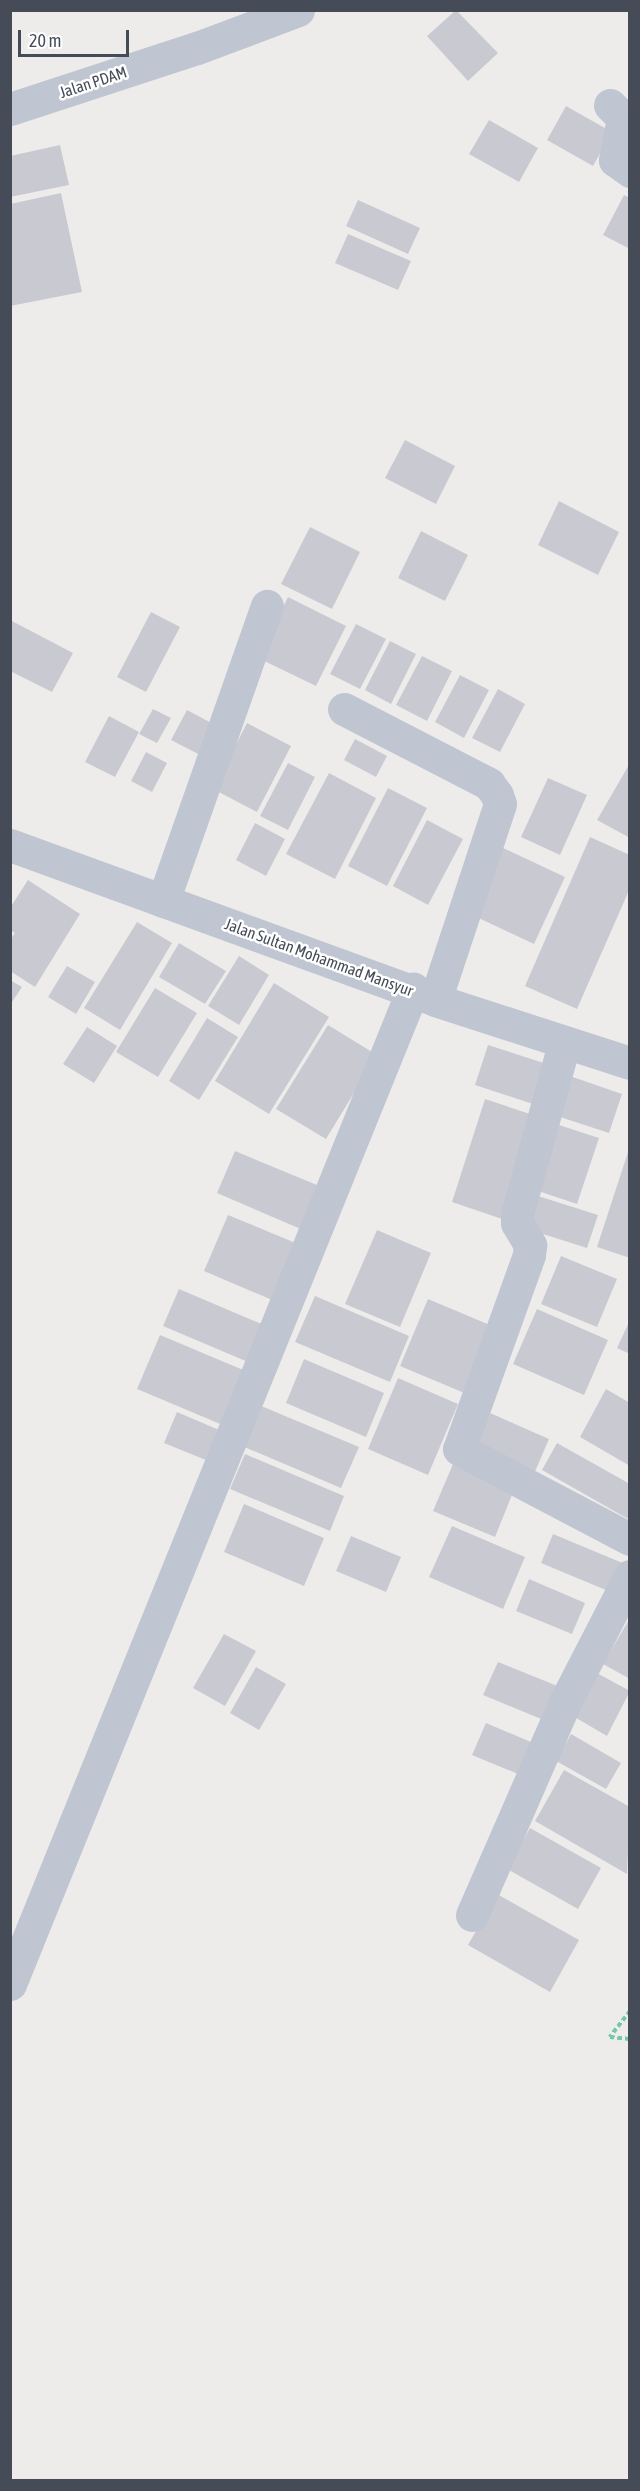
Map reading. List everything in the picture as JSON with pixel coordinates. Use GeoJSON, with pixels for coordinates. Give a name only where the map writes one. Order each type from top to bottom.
{"type":"FeatureCollection","features":[{"type":"Feature","properties":{"kind":"street","name":"Jalan PDAM"},"geometry":{"type":"LineString","coordinates":[[10,109],[197,48],[288,14]]}},
{"type":"Feature","properties":{"kind":"street"},"geometry":{"type":"LineString","coordinates":[[610,105],[623,118],[615,160],[630,171]]}},
{"type":"Feature","properties":{"kind":"street"},"geometry":{"type":"LineString","coordinates":[[163,901],[267,606]]}},
{"type":"Feature","properties":{"kind":"street"},"geometry":{"type":"LineString","coordinates":[[10,1984],[424,995],[500,804],[489,784],[344,709]]}},
{"type":"Feature","properties":{"kind":"street","name":"Jalan Sultan Mohammad Mansyur"},"geometry":{"type":"LineString","coordinates":[[23,851],[564,1044],[630,1063]]}},
{"type":"Feature","properties":{"kind":"street"},"geometry":{"type":"LineString","coordinates":[[564,1044],[517,1215],[517,1223],[530,1245],[529,1255],[459,1441],[459,1449],[630,1539]]}},
{"type":"Feature","properties":{"kind":"street"},"geometry":{"type":"LineString","coordinates":[[472,1914],[564,1704],[630,1576]]}},
{"type":"Feature","properties":{"kind":"path"},"geometry":{"type":"LineString","coordinates":[[630,2011],[610,2037],[630,2039]]}},
{"type":"Feature","properties":{"kind":"building"},"geometry":{"type":"Polygon","coordinates":[[[456,10],[498,53],[468,81],[427,36],[456,10]]]}},
{"type":"Feature","properties":{"kind":"building"},"geometry":{"type":"Polygon","coordinates":[[[566,106],[612,132],[593,166],[547,140],[566,106]]]}},
{"type":"Feature","properties":{"kind":"building"},"geometry":{"type":"Polygon","coordinates":[[[489,120],[538,148],[519,182],[469,154],[489,120]]]}},
{"type":"Feature","properties":{"kind":"building"},"geometry":{"type":"Polygon","coordinates":[[[60,145],[69,185],[10,197],[10,156],[60,145]]]}},
{"type":"Feature","properties":{"kind":"building"},"geometry":{"type":"Polygon","coordinates":[[[61,193],[82,292],[10,306],[10,204],[61,193]]]}},
{"type":"Feature","properties":{"kind":"building"},"geometry":{"type":"Polygon","coordinates":[[[624,195],[630,198],[630,249],[603,235],[624,195]]]}},
{"type":"Feature","properties":{"kind":"building"},"geometry":{"type":"Polygon","coordinates":[[[358,200],[420,228],[408,254],[346,226],[358,200]]]}},
{"type":"Feature","properties":{"kind":"building"},"geometry":{"type":"Polygon","coordinates":[[[348,234],[411,261],[398,290],[335,263],[348,234]]]}},
{"type":"Feature","properties":{"kind":"building"},"geometry":{"type":"Polygon","coordinates":[[[405,440],[455,466],[436,504],[385,478],[405,440]]]}},
{"type":"Feature","properties":{"kind":"building"},"geometry":{"type":"Polygon","coordinates":[[[559,501],[619,532],[598,575],[538,545],[559,501]]]}},
{"type":"Feature","properties":{"kind":"building"},"geometry":{"type":"Polygon","coordinates":[[[310,527],[360,552],[332,609],[281,584],[310,527]]]}},
{"type":"Feature","properties":{"kind":"building"},"geometry":{"type":"Polygon","coordinates":[[[421,531],[468,555],[445,601],[398,578],[421,531]]]}},
{"type":"Feature","properties":{"kind":"building"},"geometry":{"type":"Polygon","coordinates":[[[288,597],[346,626],[316,686],[258,658],[288,597]]]}},
{"type":"Feature","properties":{"kind":"building"},"geometry":{"type":"Polygon","coordinates":[[[151,612],[180,627],[146,692],[117,677],[151,612]]]}},
{"type":"Feature","properties":{"kind":"building"},"geometry":{"type":"Polygon","coordinates":[[[10,620],[73,653],[52,692],[10,671],[10,620]]]}},
{"type":"Feature","properties":{"kind":"building"},"geometry":{"type":"Polygon","coordinates":[[[356,624],[386,639],[360,689],[330,674],[356,624]]]}},
{"type":"Feature","properties":{"kind":"building"},"geometry":{"type":"Polygon","coordinates":[[[390,641],[416,654],[391,704],[365,690],[390,641]]]}},
{"type":"Feature","properties":{"kind":"building"},"geometry":{"type":"Polygon","coordinates":[[[422,656],[452,671],[427,721],[396,705],[422,656]]]}},
{"type":"Feature","properties":{"kind":"building"},"geometry":{"type":"Polygon","coordinates":[[[460,675],[489,690],[464,738],[435,722],[460,675]]]}},
{"type":"Feature","properties":{"kind":"building"},"geometry":{"type":"Polygon","coordinates":[[[498,689],[525,704],[500,752],[472,738],[498,689]]]}},
{"type":"Feature","properties":{"kind":"building"},"geometry":{"type":"Polygon","coordinates":[[[153,709],[171,718],[157,743],[139,734],[153,709]]]}},
{"type":"Feature","properties":{"kind":"building"},"geometry":{"type":"Polygon","coordinates":[[[187,710],[217,726],[202,756],[171,740],[187,710]]]}},
{"type":"Feature","properties":{"kind":"building"},"geometry":{"type":"Polygon","coordinates":[[[109,716],[139,732],[115,777],[85,762],[109,716]]]}},
{"type":"Feature","properties":{"kind":"building"},"geometry":{"type":"Polygon","coordinates":[[[247,723],[291,746],[257,812],[213,789],[247,723]]]}},
{"type":"Feature","properties":{"kind":"building"},"geometry":{"type":"Polygon","coordinates":[[[355,739],[387,756],[376,777],[344,760],[355,739]]]}},
{"type":"Feature","properties":{"kind":"building"},"geometry":{"type":"Polygon","coordinates":[[[146,752],[167,763],[152,792],[131,781],[146,752]]]}},
{"type":"Feature","properties":{"kind":"building"},"geometry":{"type":"Polygon","coordinates":[[[288,763],[315,777],[288,830],[260,816],[288,763]]]}},
{"type":"Feature","properties":{"kind":"building"},"geometry":{"type":"Polygon","coordinates":[[[630,763],[630,838],[597,820],[630,763]]]}},
{"type":"Feature","properties":{"kind":"building"},"geometry":{"type":"Polygon","coordinates":[[[329,773],[376,798],[335,879],[286,854],[329,773]]]}},
{"type":"Feature","properties":{"kind":"building"},"geometry":{"type":"Polygon","coordinates":[[[548,778],[587,795],[560,855],[521,837],[548,778]]]}},
{"type":"Feature","properties":{"kind":"building"},"geometry":{"type":"Polygon","coordinates":[[[388,788],[427,808],[387,886],[348,866],[388,788]]]}},
{"type":"Feature","properties":{"kind":"building"},"geometry":{"type":"Polygon","coordinates":[[[427,820],[463,839],[428,905],[393,886],[427,820]]]}},
{"type":"Feature","properties":{"kind":"building"},"geometry":{"type":"Polygon","coordinates":[[[255,823],[285,839],[266,876],[236,860],[255,823]]]}},
{"type":"Feature","properties":{"kind":"building"},"geometry":{"type":"Polygon","coordinates":[[[590,837],[630,855],[630,888],[577,1009],[525,986],[590,837]]]}},
{"type":"Feature","properties":{"kind":"building"},"geometry":{"type":"Polygon","coordinates":[[[501,847],[565,877],[534,944],[470,914],[501,847]]]}},
{"type":"Feature","properties":{"kind":"building"},"geometry":{"type":"Polygon","coordinates":[[[28,880],[80,914],[35,987],[10,971],[10,940],[15,933],[10,930],[10,908],[28,880]]]}},
{"type":"Feature","properties":{"kind":"building"},"geometry":{"type":"Polygon","coordinates":[[[137,922],[172,943],[120,1030],[84,1008],[137,922]]]}},
{"type":"Feature","properties":{"kind":"building"},"geometry":{"type":"Polygon","coordinates":[[[179,943],[226,971],[205,1004],[159,977],[179,943]]]}},
{"type":"Feature","properties":{"kind":"building"},"geometry":{"type":"Polygon","coordinates":[[[239,956],[269,975],[239,1025],[208,1006],[239,956]]]}},
{"type":"Feature","properties":{"kind":"building"},"geometry":{"type":"Polygon","coordinates":[[[67,966],[95,982],[76,1014],[48,997],[67,966]]]}},
{"type":"Feature","properties":{"kind":"building"},"geometry":{"type":"Polygon","coordinates":[[[10,980],[22,987],[10,1005],[10,980]]]}},
{"type":"Feature","properties":{"kind":"building"},"geometry":{"type":"Polygon","coordinates":[[[274,983],[329,1017],[269,1114],[215,1081],[274,983]]]}},
{"type":"Feature","properties":{"kind":"building"},"geometry":{"type":"Polygon","coordinates":[[[155,988],[197,1013],[158,1077],[116,1052],[155,988]]]}},
{"type":"Feature","properties":{"kind":"building"},"geometry":{"type":"Polygon","coordinates":[[[207,1018],[238,1037],[199,1100],[169,1081],[207,1018]]]}},
{"type":"Feature","properties":{"kind":"building"},"geometry":{"type":"Polygon","coordinates":[[[328,1025],[377,1055],[326,1139],[276,1109],[328,1025]]]}},
{"type":"Feature","properties":{"kind":"building"},"geometry":{"type":"Polygon","coordinates":[[[87,1027],[117,1046],[94,1083],[63,1064],[87,1027]]]}},
{"type":"Feature","properties":{"kind":"building"},"geometry":{"type":"Polygon","coordinates":[[[488,1045],[550,1065],[536,1105],[475,1085],[488,1045]]]}},
{"type":"Feature","properties":{"kind":"building"},"geometry":{"type":"Polygon","coordinates":[[[567,1075],[622,1094],[609,1133],[554,1115],[567,1075]]]}},
{"type":"Feature","properties":{"kind":"building"},"geometry":{"type":"Polygon","coordinates":[[[485,1099],[536,1116],[502,1219],[452,1202],[485,1099]]]}},
{"type":"Feature","properties":{"kind":"building"},"geometry":{"type":"Polygon","coordinates":[[[556,1124],[599,1138],[577,1204],[535,1190],[556,1124]]]}},
{"type":"Feature","properties":{"kind":"building"},"geometry":{"type":"Polygon","coordinates":[[[630,1149],[630,1258],[597,1247],[630,1149]]]}},
{"type":"Feature","properties":{"kind":"building"},"geometry":{"type":"Polygon","coordinates":[[[235,1151],[329,1190],[310,1233],[217,1193],[235,1151]]]}},
{"type":"Feature","properties":{"kind":"building"},"geometry":{"type":"Polygon","coordinates":[[[535,1195],[598,1215],[587,1248],[524,1228],[535,1195]]]}},
{"type":"Feature","properties":{"kind":"building"},"geometry":{"type":"Polygon","coordinates":[[[228,1215],[303,1246],[279,1303],[204,1271],[228,1215]]]}},
{"type":"Feature","properties":{"kind":"building"},"geometry":{"type":"Polygon","coordinates":[[[377,1230],[431,1253],[400,1327],[345,1304],[377,1230]]]}},
{"type":"Feature","properties":{"kind":"building"},"geometry":{"type":"Polygon","coordinates":[[[561,1256],[617,1279],[597,1327],[541,1304],[561,1256]]]}},
{"type":"Feature","properties":{"kind":"building"},"geometry":{"type":"Polygon","coordinates":[[[179,1289],[271,1328],[255,1365],[163,1326],[179,1289]]]}},
{"type":"Feature","properties":{"kind":"building"},"geometry":{"type":"Polygon","coordinates":[[[315,1296],[409,1336],[390,1382],[295,1342],[315,1296]]]}},
{"type":"Feature","properties":{"kind":"building"},"geometry":{"type":"Polygon","coordinates":[[[428,1299],[497,1328],[469,1395],[400,1366],[428,1299]]]}},
{"type":"Feature","properties":{"kind":"building"},"geometry":{"type":"Polygon","coordinates":[[[537,1309],[608,1340],[584,1395],[513,1364],[537,1309]]]}},
{"type":"Feature","properties":{"kind":"building"},"geometry":{"type":"Polygon","coordinates":[[[630,1320],[630,1354],[617,1348],[630,1320]]]}},
{"type":"Feature","properties":{"kind":"building"},"geometry":{"type":"Polygon","coordinates":[[[160,1335],[248,1372],[225,1426],[137,1389],[160,1335]]]}},
{"type":"Feature","properties":{"kind":"building"},"geometry":{"type":"Polygon","coordinates":[[[304,1359],[384,1393],[366,1437],[286,1403],[304,1359]]]}},
{"type":"Feature","properties":{"kind":"building"},"geometry":{"type":"Polygon","coordinates":[[[398,1378],[458,1404],[428,1475],[368,1449],[398,1378]]]}},
{"type":"Feature","properties":{"kind":"building"},"geometry":{"type":"Polygon","coordinates":[[[606,1389],[630,1403],[630,1466],[580,1437],[606,1389]]]}},
{"type":"Feature","properties":{"kind":"building"},"geometry":{"type":"Polygon","coordinates":[[[259,1405],[359,1447],[341,1488],[242,1446],[259,1405]]]}},
{"type":"Feature","properties":{"kind":"building"},"geometry":{"type":"Polygon","coordinates":[[[177,1412],[231,1435],[218,1465],[164,1443],[177,1412]]]}},
{"type":"Feature","properties":{"kind":"building"},"geometry":{"type":"Polygon","coordinates":[[[490,1413],[549,1439],[534,1474],[475,1449],[490,1413]]]}},
{"type":"Feature","properties":{"kind":"building"},"geometry":{"type":"Polygon","coordinates":[[[557,1443],[630,1484],[630,1520],[542,1470],[557,1443]]]}},
{"type":"Feature","properties":{"kind":"building"},"geometry":{"type":"Polygon","coordinates":[[[245,1454],[344,1496],[330,1531],[230,1489],[245,1454]]]}},
{"type":"Feature","properties":{"kind":"building"},"geometry":{"type":"Polygon","coordinates":[[[453,1464],[514,1490],[495,1537],[433,1511],[453,1464]]]}},
{"type":"Feature","properties":{"kind":"building"},"geometry":{"type":"Polygon","coordinates":[[[244,1504],[324,1538],[304,1586],[224,1552],[244,1504]]]}},
{"type":"Feature","properties":{"kind":"building"},"geometry":{"type":"Polygon","coordinates":[[[452,1526],[525,1557],[503,1609],[429,1577],[452,1526]]]}},
{"type":"Feature","properties":{"kind":"building"},"geometry":{"type":"Polygon","coordinates":[[[553,1534],[625,1564],[613,1593],[541,1563],[553,1534]]]}},
{"type":"Feature","properties":{"kind":"building"},"geometry":{"type":"Polygon","coordinates":[[[351,1536],[401,1557],[386,1592],[336,1571],[351,1536]]]}},
{"type":"Feature","properties":{"kind":"building"},"geometry":{"type":"Polygon","coordinates":[[[529,1579],[585,1603],[572,1634],[516,1611],[529,1579]]]}},
{"type":"Feature","properties":{"kind":"building"},"geometry":{"type":"Polygon","coordinates":[[[630,1618],[630,1679],[603,1664],[630,1618]]]}},
{"type":"Feature","properties":{"kind":"building"},"geometry":{"type":"Polygon","coordinates":[[[224,1634],[256,1651],[225,1706],[193,1688],[224,1634]]]}},
{"type":"Feature","properties":{"kind":"building"},"geometry":{"type":"Polygon","coordinates":[[[498,1662],[560,1687],[546,1721],[483,1695],[498,1662]]]}},
{"type":"Feature","properties":{"kind":"building"},"geometry":{"type":"Polygon","coordinates":[[[256,1667],[286,1684],[259,1730],[230,1713],[256,1667]]]}},
{"type":"Feature","properties":{"kind":"building"},"geometry":{"type":"Polygon","coordinates":[[[595,1672],[630,1691],[607,1736],[571,1715],[595,1672]]]}},
{"type":"Feature","properties":{"kind":"building"},"geometry":{"type":"Polygon","coordinates":[[[486,1723],[531,1742],[518,1774],[472,1755],[486,1723]]]}},
{"type":"Feature","properties":{"kind":"building"},"geometry":{"type":"Polygon","coordinates":[[[571,1734],[621,1763],[606,1789],[556,1761],[571,1734]]]}},
{"type":"Feature","properties":{"kind":"building"},"geometry":{"type":"Polygon","coordinates":[[[564,1770],[630,1807],[627,1874],[535,1821],[564,1770]]]}},
{"type":"Feature","properties":{"kind":"building"},"geometry":{"type":"Polygon","coordinates":[[[530,1828],[601,1868],[578,1909],[507,1869],[530,1828]]]}},
{"type":"Feature","properties":{"kind":"building"},"geometry":{"type":"Polygon","coordinates":[[[497,1894],[579,1940],[550,1992],[468,1945],[497,1894]]]}}]}
